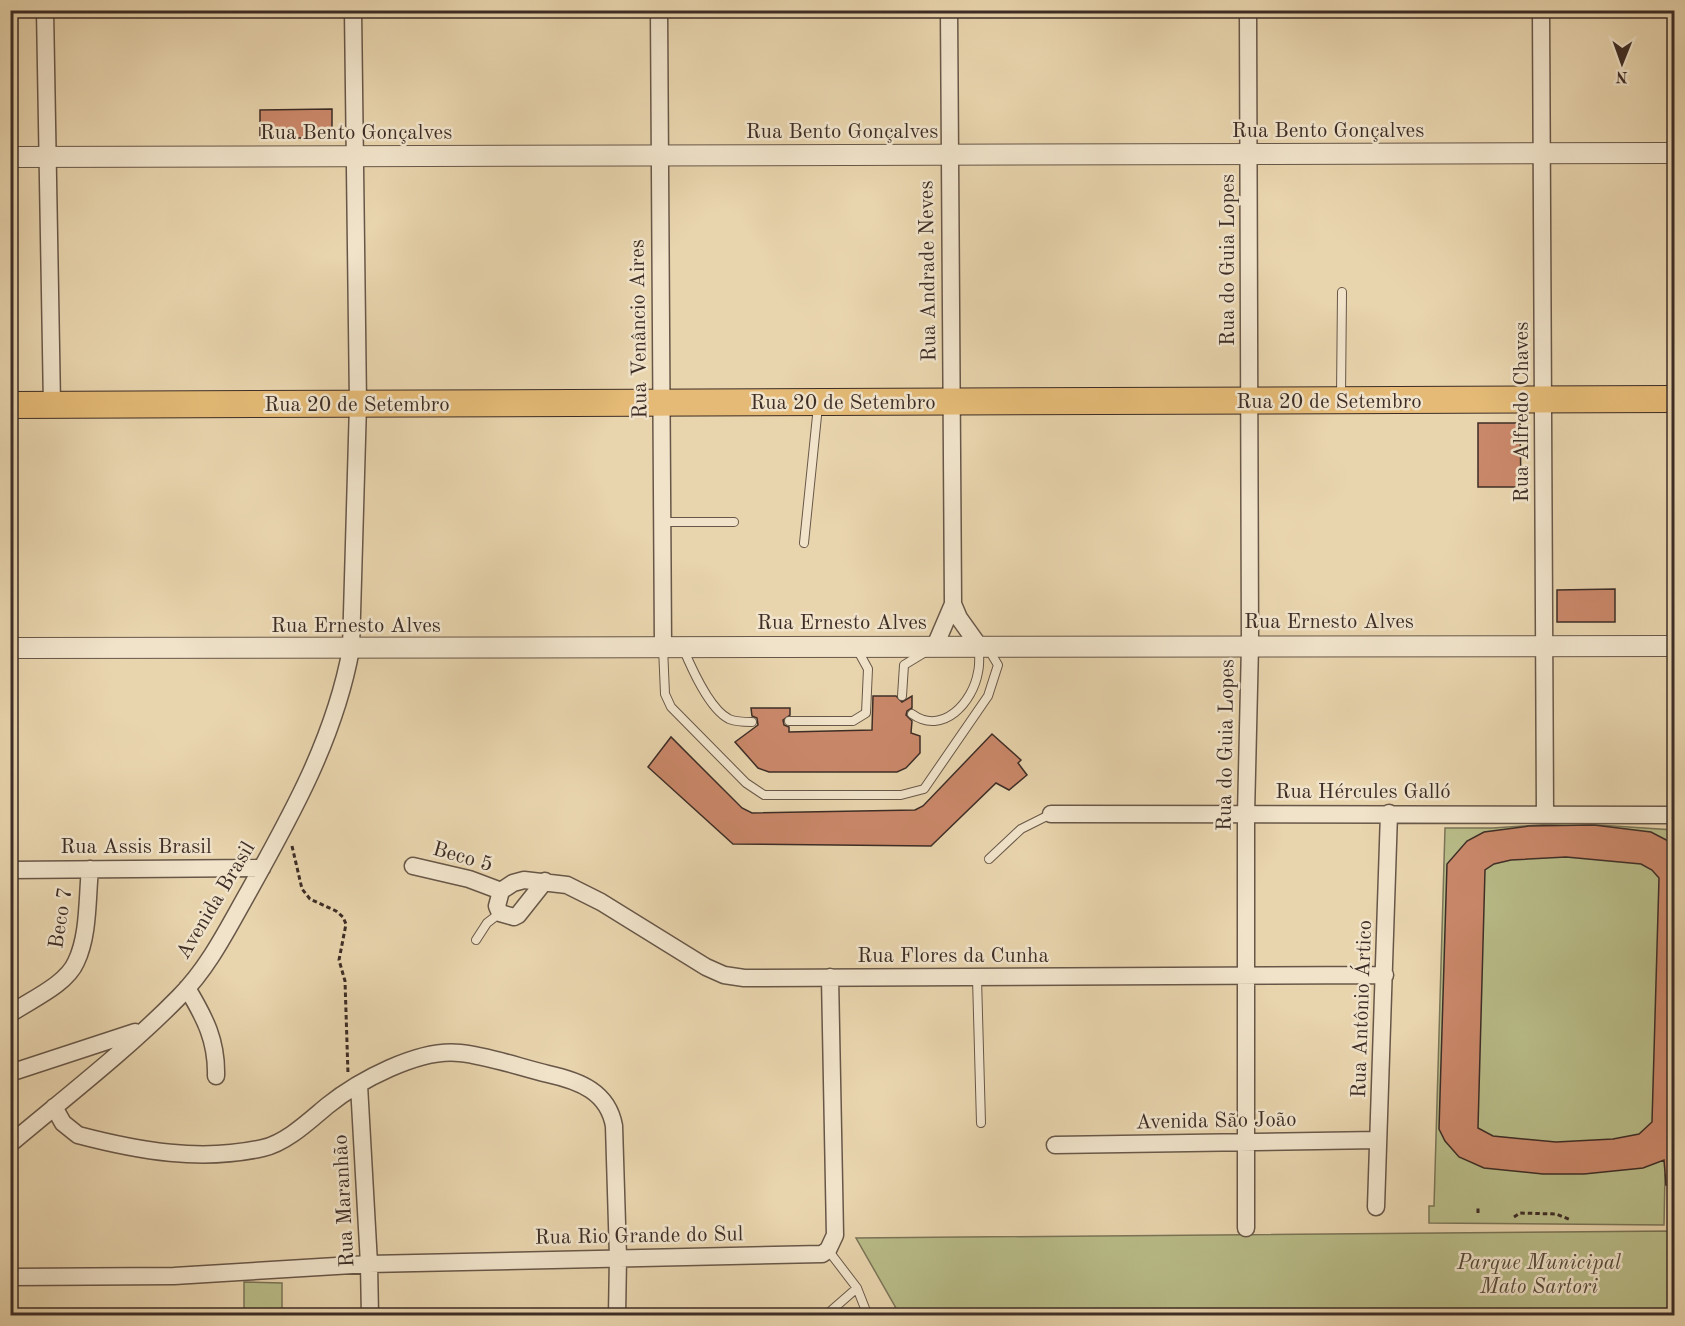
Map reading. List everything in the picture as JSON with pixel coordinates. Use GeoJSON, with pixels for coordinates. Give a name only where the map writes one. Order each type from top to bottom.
{"type":"FeatureCollection","features":[{"type":"Feature","properties":{"kind":"main road","name":"Rua 20 de Setembro"},"geometry":{"type":"LineString","coordinates":[[10,405],[1674,399]]}},
{"type":"Feature","properties":{"kind":"street"},"geometry":{"type":"LineString","coordinates":[[45,10],[51,405]]}},
{"type":"Feature","properties":{"kind":"street","name":"Avenida Brasil"},"geometry":{"type":"LineString","coordinates":[[10,1144],[187,988],[217,948],[287,823],[327,734],[346,678],[351,649],[358,404],[352,10]]}},
{"type":"Feature","properties":{"kind":"street","name":"Rua Venâncio Aires"},"geometry":{"type":"LineString","coordinates":[[659,10],[663,522],[673,647]]}},
{"type":"Feature","properties":{"kind":"street","name":"Rua Andrade Neves"},"geometry":{"type":"LineString","coordinates":[[949,10],[948,155],[953,604],[959,618],[979,646]]}},
{"type":"Feature","properties":{"kind":"street","name":"Rua do Guia Lopes"},"geometry":{"type":"LineString","coordinates":[[1246,1228],[1246,814],[1250,645],[1248,10]]}},
{"type":"Feature","properties":{"kind":"street","name":"Rua Alfredo Chaves"},"geometry":{"type":"LineString","coordinates":[[1541,10],[1545,814]]}},
{"type":"Feature","properties":{"kind":"street","name":"Rua Bento Gonçalves"},"geometry":{"type":"LineString","coordinates":[[10,157],[1674,153]]}},
{"type":"Feature","properties":{"kind":"street","name":"Rua Andrade Neves"},"geometry":{"type":"LineString","coordinates":[[935,646],[953,604]]}},
{"type":"Feature","properties":{"kind":"street","name":"Rua Ernesto Alves"},"geometry":{"type":"LineString","coordinates":[[10,648],[1674,646]]}},
{"type":"Feature","properties":{"kind":"street","name":"Rua Antônio Ártico"},"geometry":{"type":"LineString","coordinates":[[1376,1207],[1389,813]]}},
{"type":"Feature","properties":{"kind":"street","name":"Rua Hércules Galló"},"geometry":{"type":"LineString","coordinates":[[1051,814],[1674,815]]}},
{"type":"Feature","properties":{"kind":"street","name":"Beco 5"},"geometry":{"type":"LineString","coordinates":[[412,866],[469,879],[501,891]]}},
{"type":"Feature","properties":{"kind":"street","name":"Rua Assis Brasil"},"geometry":{"type":"LineString","coordinates":[[10,870],[262,868]]}},
{"type":"Feature","properties":{"kind":"street","name":"Beco 7"},"geometry":{"type":"LineString","coordinates":[[10,1014],[63,979],[76,963],[85,929],[90,869]]}},
{"type":"Feature","properties":{"kind":"street"},"geometry":{"type":"LineString","coordinates":[[501,891],[497,906],[500,913],[514,917],[545,881]]}},
{"type":"Feature","properties":{"kind":"street","name":"Rua Flores da Cunha"},"geometry":{"type":"LineString","coordinates":[[501,891],[513,883],[545,881],[567,885],[601,902],[706,967],[724,975],[744,978],[1385,975]]}},
{"type":"Feature","properties":{"kind":"street"},"geometry":{"type":"LineString","coordinates":[[828,1250],[833,1243],[835,1225],[830,976]]}},
{"type":"Feature","properties":{"kind":"street"},"geometry":{"type":"LineString","coordinates":[[187,988],[211,1032],[215,1045],[216,1076]]}},
{"type":"Feature","properties":{"kind":"street"},"geometry":{"type":"LineString","coordinates":[[10,1073],[144,1028]]}},
{"type":"Feature","properties":{"kind":"street"},"geometry":{"type":"LineString","coordinates":[[54,1107],[63,1123],[78,1135],[198,1157],[266,1148],[310,1122],[354,1088],[418,1058],[437,1053],[460,1053],[559,1076],[592,1091],[611,1110],[614,1126],[618,1257],[617,1316]]}},
{"type":"Feature","properties":{"kind":"street","name":"Rua Maranhão"},"geometry":{"type":"LineString","coordinates":[[354,1088],[369,1264],[370,1316]]}},
{"type":"Feature","properties":{"kind":"street","name":"Avenida São João"},"geometry":{"type":"LineString","coordinates":[[1055,1145],[1378,1140]]}},
{"type":"Feature","properties":{"kind":"street","name":"Rua Rio Grande do Sul"},"geometry":{"type":"LineString","coordinates":[[10,1277],[174,1276],[369,1264],[618,1257],[814,1255],[828,1250]]}},
{"type":"Feature","properties":{"kind":"lane"},"geometry":{"type":"LineString","coordinates":[[1650,10],[1674,14]]}},
{"type":"Feature","properties":{"kind":"lane"},"geometry":{"type":"LineString","coordinates":[[1341,400],[1342,292]]}},
{"type":"Feature","properties":{"kind":"lane"},"geometry":{"type":"LineString","coordinates":[[804,543],[818,402]]}},
{"type":"Feature","properties":{"kind":"lane"},"geometry":{"type":"LineString","coordinates":[[663,522],[735,522]]}},
{"type":"Feature","properties":{"kind":"lane"},"geometry":{"type":"LineString","coordinates":[[789,722],[853,721],[866,713],[868,669],[855,646]]}},
{"type":"Feature","properties":{"kind":"lane"},"geometry":{"type":"LineString","coordinates":[[902,696],[904,665],[935,646]]}},
{"type":"Feature","properties":{"kind":"lane"},"geometry":{"type":"LineString","coordinates":[[673,647],[665,694],[671,707],[746,783],[764,795],[901,795],[924,789],[988,696],[997,675],[995,656],[991,651],[979,646],[978,675],[956,714],[947,719],[929,721],[920,720],[912,714]]}},
{"type":"Feature","properties":{"kind":"lane"},"geometry":{"type":"LineString","coordinates":[[673,647],[720,712],[739,722],[752,722]]}},
{"type":"Feature","properties":{"kind":"lane"},"geometry":{"type":"LineString","coordinates":[[989,859],[1021,830],[1051,814]]}},
{"type":"Feature","properties":{"kind":"lane"},"geometry":{"type":"LineString","coordinates":[[476,940],[487,923],[500,913]]}},
{"type":"Feature","properties":{"kind":"lane"},"geometry":{"type":"LineString","coordinates":[[977,978],[981,1123]]}},
{"type":"Feature","properties":{"kind":"lane"},"geometry":{"type":"LineString","coordinates":[[828,1250],[857,1288],[868,1316]]}},
{"type":"Feature","properties":{"kind":"lane"},"geometry":{"type":"LineString","coordinates":[[825,1316],[857,1288]]}},
{"type":"Feature","properties":{"kind":"path"},"geometry":{"type":"LineString","coordinates":[[287,823],[302,889],[310,899],[336,911],[343,917],[346,924],[339,960],[345,981],[354,1088]]}},
{"type":"Feature","properties":{"kind":"path"},"geometry":{"type":"LineString","coordinates":[[1478,1208],[1478,1213]]}},
{"type":"Feature","properties":{"kind":"path"},"geometry":{"type":"LineString","coordinates":[[1514,1217],[1520,1213],[1556,1211],[1571,1220]]}},
{"type":"Feature","properties":{"kind":"green space"},"geometry":{"type":"Polygon","coordinates":[[[1568,823],[1674,830],[1674,1173],[1665,1174],[1664,1225],[1429,1223],[1429,1206],[1434,1206],[1445,828],[1493,828],[1568,823]]]}},
{"type":"Feature","properties":{"kind":"green space","name":"Parque Municipal Mato Sartori"},"geometry":{"type":"Polygon","coordinates":[[[1674,1231],[1674,1315],[900,1315],[856,1238],[1674,1231]]]}},
{"type":"Feature","properties":{"kind":"green space"},"geometry":{"type":"Polygon","coordinates":[[[244,1282],[282,1283],[282,1315],[244,1315],[244,1282]]]}},
{"type":"Feature","properties":{"kind":"building"},"geometry":{"type":"Polygon","coordinates":[[[332,109],[332,138],[260,138],[260,110],[332,109]]]}},
{"type":"Feature","properties":{"kind":"building"},"geometry":{"type":"Polygon","coordinates":[[[1478,423],[1520,423],[1521,487],[1478,487],[1478,423]]]}},
{"type":"Feature","properties":{"kind":"building"},"geometry":{"type":"Polygon","coordinates":[[[1615,589],[1615,622],[1557,622],[1557,590],[1615,589]]]}},
{"type":"Feature","properties":{"kind":"building"},"geometry":{"type":"Polygon","coordinates":[[[873,696],[896,696],[902,702],[912,696],[912,708],[907,711],[906,715],[912,721],[911,733],[920,736],[920,753],[906,768],[897,772],[769,772],[758,768],[735,742],[758,725],[757,718],[752,716],[751,708],[790,708],[790,715],[783,720],[784,725],[789,727],[789,732],[872,730],[873,696]]]}},
{"type":"Feature","properties":{"kind":"building"},"geometry":{"type":"Polygon","coordinates":[[[992,734],[1021,760],[1018,763],[1027,775],[1009,790],[996,783],[931,846],[733,844],[648,767],[671,737],[742,808],[752,813],[915,810],[923,806],[992,734]]]}},
{"type":"Feature","properties":{"kind":"building"},"geometry":{"type":"Polygon","coordinates":[[[1594,825],[1651,832],[1674,844],[1674,1185],[1666,1185],[1664,1160],[1643,1168],[1584,1174],[1543,1174],[1484,1168],[1459,1157],[1445,1141],[1439,1129],[1447,864],[1467,841],[1484,832],[1529,826],[1594,825]],[[1566,857],[1511,860],[1494,864],[1485,870],[1478,1128],[1493,1136],[1556,1142],[1613,1139],[1639,1134],[1652,1122],[1659,878],[1652,870],[1641,864],[1566,857]]]}}]}
